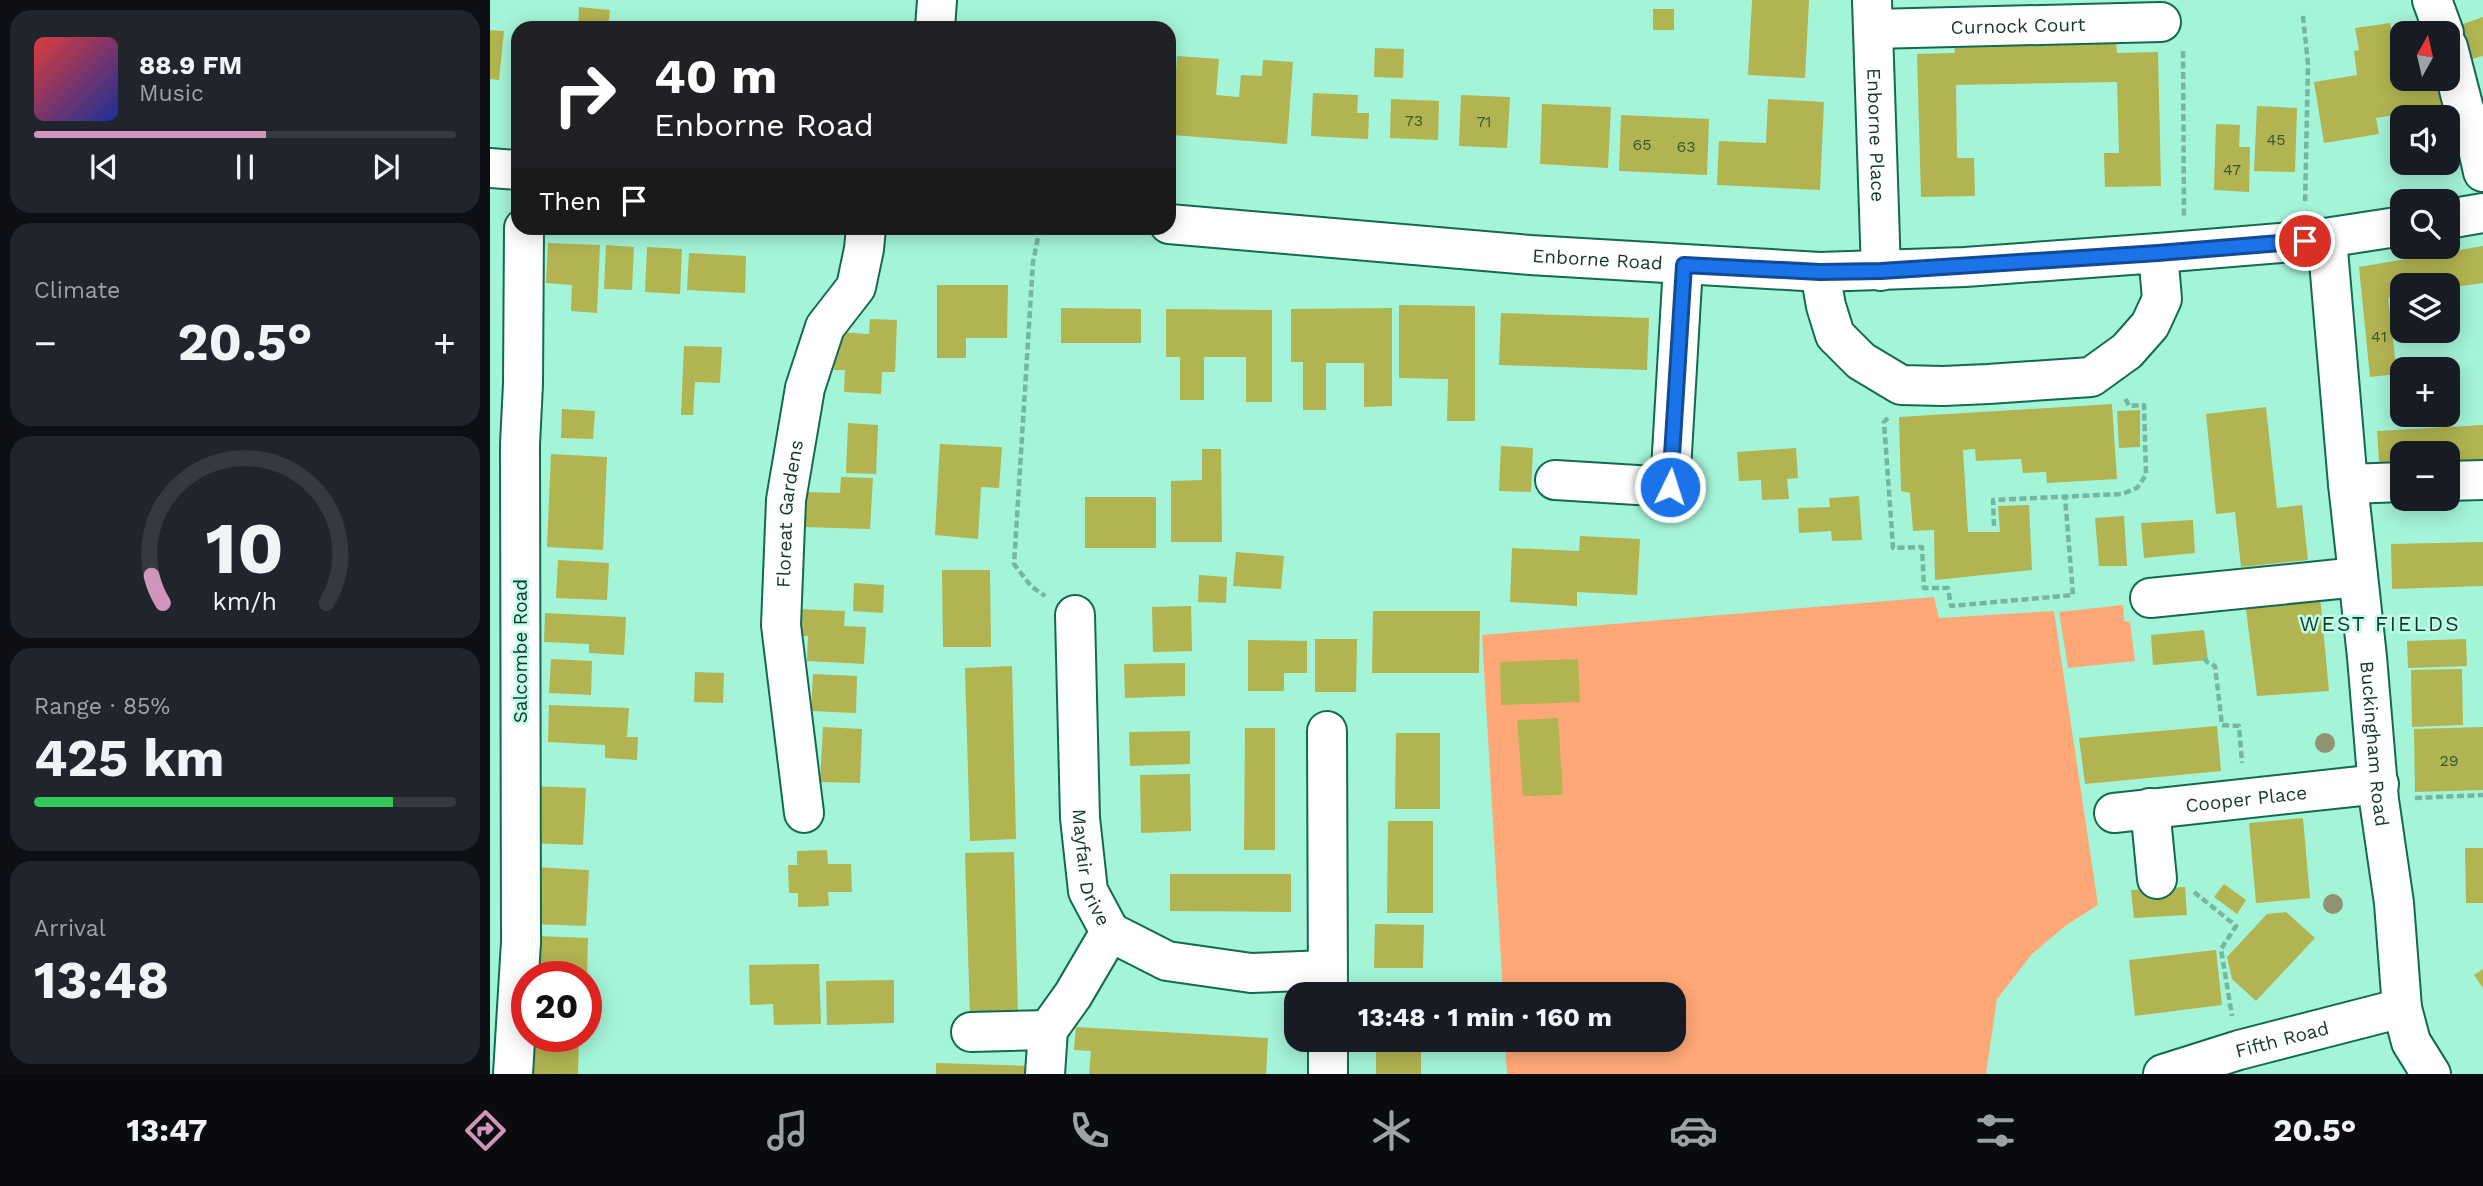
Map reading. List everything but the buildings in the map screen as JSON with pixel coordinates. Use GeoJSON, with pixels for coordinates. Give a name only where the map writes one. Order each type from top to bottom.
{"type":"FeatureCollection","features":[{"type":"Feature","properties":{"kind":"street"},"geometry":{"type":"LineString","coordinates":[[936,21],[937,0]]}},
{"type":"Feature","properties":{"kind":"street"},"geometry":{"type":"LineString","coordinates":[[2432,0],[2440,21]]}},
{"type":"Feature","properties":{"kind":"street","name":"Curnock Court"},"geometry":{"type":"LineString","coordinates":[[1873,14],[2055,12],[2155,15]]}},
{"type":"Feature","properties":{"kind":"street","name":"Enborne Place"},"geometry":{"type":"LineString","coordinates":[[1873,14],[1881,271]]}},
{"type":"Feature","properties":{"kind":"street"},"geometry":{"type":"LineString","coordinates":[[2459,91],[2475,135],[2483,172]]}},
{"type":"Feature","properties":{"kind":"street"},"geometry":{"type":"LineString","coordinates":[[490,168],[511,170]]}},
{"type":"Feature","properties":{"kind":"street"},"geometry":{"type":"LineString","coordinates":[[2460,217],[2483,213]]}},
{"type":"Feature","properties":{"kind":"street","name":"Enborne Road"},"geometry":{"type":"LineString","coordinates":[[1176,225],[1530,256],[1820,272],[1881,271],[2172,252],[2316,239],[2390,228]]}},
{"type":"Feature","properties":{"kind":"street","name":"Salcombe Road"},"geometry":{"type":"LineString","coordinates":[[513,1074],[521,942],[505,443],[523,384],[524,235]]}},
{"type":"Feature","properties":{"kind":"street","name":"Floreat Gardens"},"geometry":{"type":"LineString","coordinates":[[804,813],[781,625],[786,500],[805,388],[825,327],[856,287],[865,235]]}},
{"type":"Feature","properties":{"kind":"street","name":"Buckingham Road"},"geometry":{"type":"LineString","coordinates":[[2316,239],[2348,484],[2379,792],[2394,902],[2402,1008],[2411,1042],[2431,1074]]}},
{"type":"Feature","properties":{"kind":"street"},"geometry":{"type":"LineString","coordinates":[[1820,272],[1835,335],[1861,361],[1901,385],[1943,386],[2091,377],[2127,351],[2150,325],[2162,299],[2172,252]]}},
{"type":"Feature","properties":{"kind":"street"},"geometry":{"type":"LineString","coordinates":[[1555,480],[1670,487],[1684,265]]}},
{"type":"Feature","properties":{"kind":"street"},"geometry":{"type":"LineString","coordinates":[[2460,481],[2483,480]]}},
{"type":"Feature","properties":{"kind":"street"},"geometry":{"type":"LineString","coordinates":[[2348,484],[2390,482]]}},
{"type":"Feature","properties":{"kind":"street"},"geometry":{"type":"LineString","coordinates":[[2150,598],[2358,577]]}},
{"type":"Feature","properties":{"kind":"street","name":"Mayfair Drive"},"geometry":{"type":"LineString","coordinates":[[1075,615],[1080,818],[1088,891],[1110,932],[1167,961],[1328,982],[1326,731]]}},
{"type":"Feature","properties":{"kind":"street","name":"Cooper Place"},"geometry":{"type":"LineString","coordinates":[[2157,880],[2132,811],[2245,799],[2379,792]]}},
{"type":"Feature","properties":{"kind":"street"},"geometry":{"type":"LineString","coordinates":[[1045,1074],[1048,1030],[1073,995],[1110,932]]}},
{"type":"Feature","properties":{"kind":"street","name":"Fifth Road"},"geometry":{"type":"LineString","coordinates":[[2163,1074],[2239,1050],[2402,1008]]}},
{"type":"Feature","properties":{"kind":"street"},"geometry":{"type":"LineString","coordinates":[[971,1032],[1048,1030]]}},
{"type":"Feature","properties":{"kind":"street"},"geometry":{"type":"LineString","coordinates":[[1328,1052],[1328,1074]]}},
{"type":"Feature","properties":{"kind":"path"},"geometry":{"type":"LineString","coordinates":[[2155,15],[2183,48],[2183,209],[2172,252]]}},
{"type":"Feature","properties":{"kind":"path"},"geometry":{"type":"LineString","coordinates":[[2303,16],[2308,64],[2316,239]]}},
{"type":"Feature","properties":{"kind":"path"},"geometry":{"type":"LineString","coordinates":[[1039,235],[1033,262],[1014,564],[1031,586],[1075,615]]}},
{"type":"Feature","properties":{"kind":"path"},"geometry":{"type":"LineString","coordinates":[[1994,526],[1993,500],[2131,492],[2137,488],[2146,475],[2144,405],[2129,406],[2106,366]]}},
{"type":"Feature","properties":{"kind":"path"},"geometry":{"type":"LineString","coordinates":[[1895,381],[1895,408],[1884,422],[1893,548],[1922,547],[1924,588],[1948,587],[1951,606],[2073,595],[2064,497]]}},
{"type":"Feature","properties":{"kind":"path"},"geometry":{"type":"LineString","coordinates":[[2204,657],[2215,666],[2222,725],[2239,726],[2245,799]]}},
{"type":"Feature","properties":{"kind":"path"},"geometry":{"type":"LineString","coordinates":[[2379,792],[2483,795]]}},
{"type":"Feature","properties":{"kind":"path"},"geometry":{"type":"LineString","coordinates":[[2194,892],[2236,926],[2221,949],[2239,1050]]}},
{"type":"Feature","properties":{"kind":"shaded area"},"geometry":{"type":"Polygon","coordinates":[[[1934,597],[1939,618],[2054,611],[2098,905],[2065,926],[2031,955],[1997,999],[1986,1074],[1507,1074],[1506,1052],[1686,1052],[1686,982],[1502,982],[1482,635],[1934,597]]]}},
{"type":"Feature","properties":{"kind":"shaded area"},"geometry":{"type":"Polygon","coordinates":[[[2123,605],[2124,621],[2130,622],[2135,661],[2068,668],[2059,612],[2123,605]]]}},
{"type":"Feature","properties":{"kind":"district","name":"WEST FIELDS"},"geometry":{"type":"Point","coordinates":[2380,623]}},
{"type":"Feature","properties":{"kind":"route"},"geometry":{"type":"LineString","coordinates":[[1670,487],[1684,265],[1820,272],[1881,271],[2305,241]]}}]}
